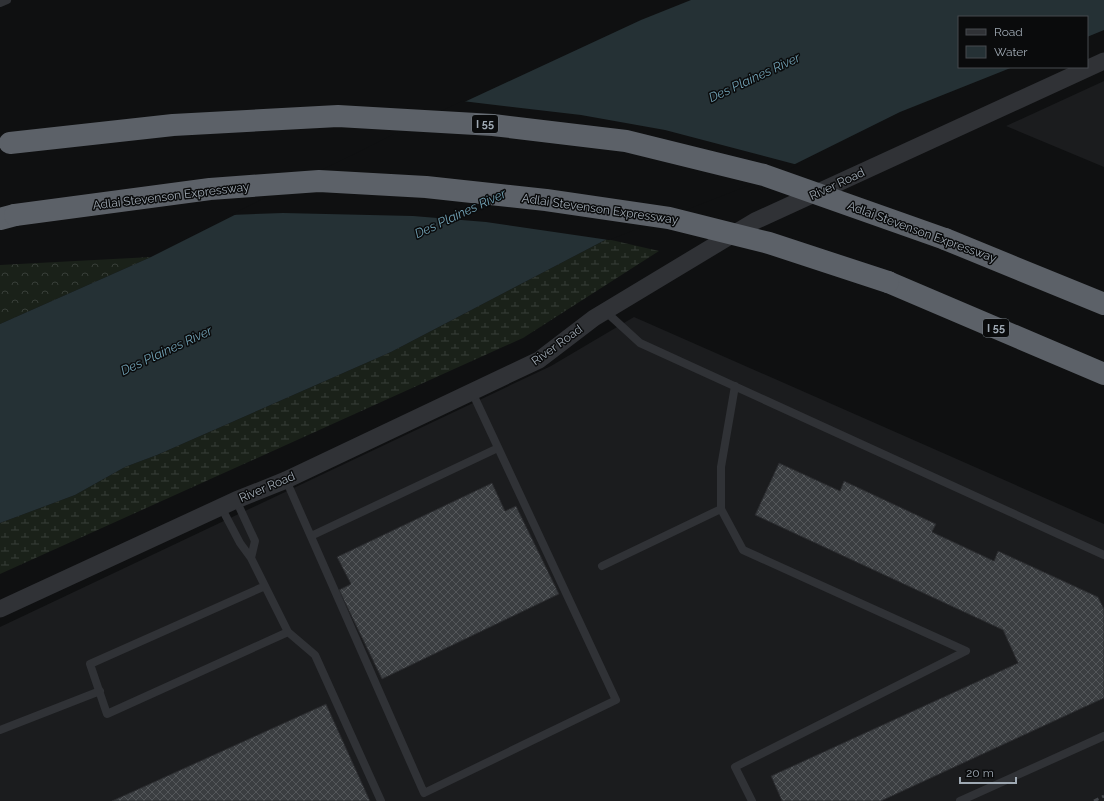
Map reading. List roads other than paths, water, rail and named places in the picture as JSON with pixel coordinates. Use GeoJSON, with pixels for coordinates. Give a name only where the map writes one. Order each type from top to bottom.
{"type":"FeatureCollection","features":[{"type":"Feature","properties":{"kind":"highway","name":"Adlai Stevenson Expressway"},"geometry":{"type":"LineString","coordinates":[[5,145],[173,125],[338,116],[493,125],[626,141],[764,175],[945,239],[1104,304]]}},
{"type":"Feature","properties":{"kind":"highway","name":"Adlai Stevenson Expressway"},"geometry":{"type":"LineString","coordinates":[[7,217],[210,188],[319,182],[426,187],[546,200],[669,218],[769,243],[888,282],[1104,374]]}},
{"type":"Feature","properties":{"kind":"street","name":"River Road"},"geometry":{"type":"LineString","coordinates":[[0,609],[236,500],[286,480],[539,360],[605,311],[755,221],[1104,61]]}},
{"type":"Feature","properties":{"kind":"lane"},"geometry":{"type":"LineString","coordinates":[[0,3],[7,0]]}},
{"type":"Feature","properties":{"kind":"lane"},"geometry":{"type":"LineString","coordinates":[[605,311],[640,343],[1104,555]]}},
{"type":"Feature","properties":{"kind":"lane"},"geometry":{"type":"LineString","coordinates":[[734,386],[721,467],[721,508],[743,550],[966,650],[735,767],[752,801]]}},
{"type":"Feature","properties":{"kind":"lane"},"geometry":{"type":"LineString","coordinates":[[286,480],[424,793],[616,700],[472,392]]}},
{"type":"Feature","properties":{"kind":"lane"},"geometry":{"type":"LineString","coordinates":[[311,536],[498,448]]}},
{"type":"Feature","properties":{"kind":"lane"},"geometry":{"type":"LineString","coordinates":[[236,500],[255,541],[252,558]]}},
{"type":"Feature","properties":{"kind":"lane"},"geometry":{"type":"LineString","coordinates":[[221,507],[240,543],[252,558],[288,632],[315,655],[381,801]]}},
{"type":"Feature","properties":{"kind":"lane"},"geometry":{"type":"LineString","coordinates":[[602,566],[721,508]]}},
{"type":"Feature","properties":{"kind":"lane"},"geometry":{"type":"LineString","coordinates":[[265,586],[90,664],[107,714],[288,632]]}},
{"type":"Feature","properties":{"kind":"lane"},"geometry":{"type":"LineString","coordinates":[[0,730],[100,691]]}},
{"type":"Feature","properties":{"kind":"lane"},"geometry":{"type":"LineString","coordinates":[[960,801],[1104,736]]}},
{"type":"Feature","properties":{"kind":"water","name":"Des Plaines River"},"geometry":{"type":"Polygon","coordinates":[[[691,0],[1104,0],[1104,30],[1088,37],[1088,16],[958,16],[958,68],[1010,68],[900,112],[781,171],[607,239],[391,352],[157,455],[125,467],[75,495],[0,523],[0,324],[151,257],[404,130],[641,20],[691,0]]]}},
{"type":"Feature","properties":{"kind":"railway"},"geometry":{"type":"LineString","coordinates":[[1094,801],[1104,796]]}}]}
